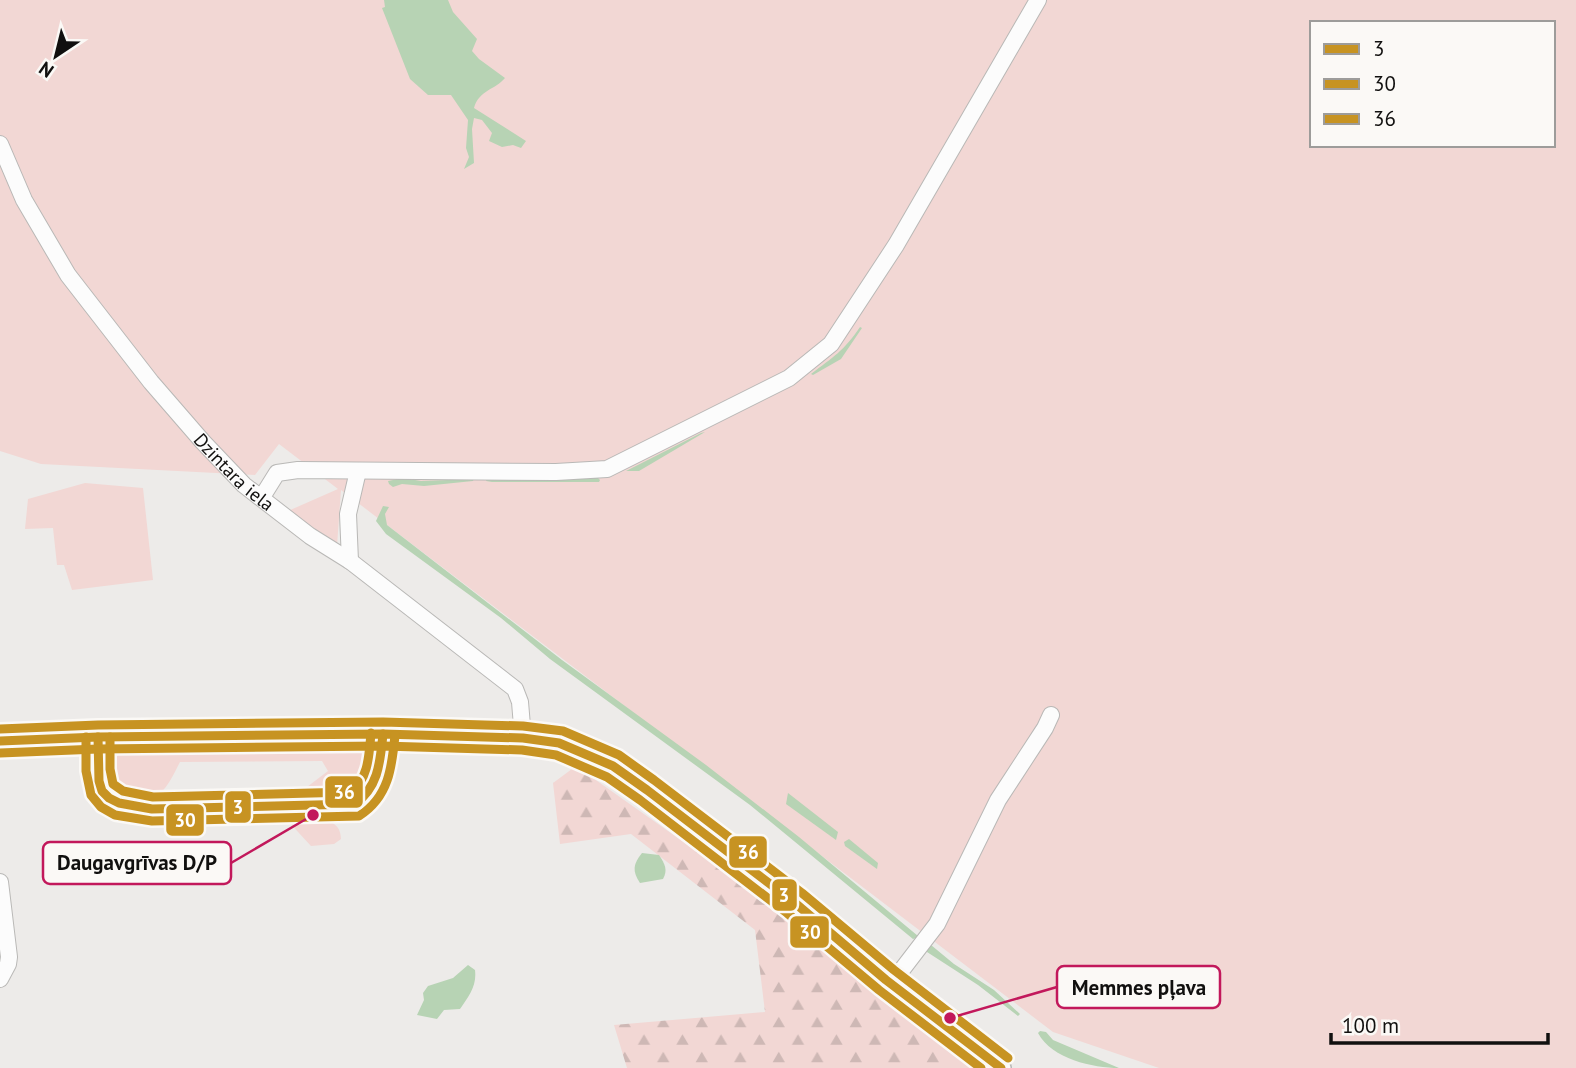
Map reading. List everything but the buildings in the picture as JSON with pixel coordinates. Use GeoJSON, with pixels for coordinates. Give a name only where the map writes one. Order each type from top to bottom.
{"type":"FeatureCollection","features":[{"type":"Feature","properties":{"kind":"street"},"geometry":{"type":"LineString","coordinates":[[262,497],[277,473],[298,470],[607,470],[789,378],[831,344],[896,245],[1038,0]]}},
{"type":"Feature","properties":{"kind":"street","name":"Dzintara iela"},"geometry":{"type":"LineString","coordinates":[[0,144],[24,200],[68,275],[151,382],[194,432],[244,485],[310,536],[350,561],[515,689],[520,702],[523,738]]}},
{"type":"Feature","properties":{"kind":"street"},"geometry":{"type":"LineString","coordinates":[[350,561],[348,514],[358,471]]}},
{"type":"Feature","properties":{"kind":"street"},"geometry":{"type":"LineString","coordinates":[[891,984],[937,923],[998,800],[1051,715]]}},
{"type":"Feature","properties":{"kind":"street"},"geometry":{"type":"LineString","coordinates":[[0,741],[281,734],[523,738],[559,743],[613,766],[647,790],[795,903],[891,984],[1001,1068]]}},
{"type":"Feature","properties":{"kind":"street"},"geometry":{"type":"LineString","coordinates":[[0,882],[9,957],[0,979]]}},
{"type":"Feature","properties":{"kind":"green space"},"geometry":{"type":"Polygon","coordinates":[[[0,0],[1576,0],[1576,1068],[1159,1068],[1053,1032],[341,490],[337,546],[288,511],[338,489],[279,444],[255,475],[41,464],[0,451],[0,0]]]}},
{"type":"Feature","properties":{"kind":"green space"},"geometry":{"type":"Polygon","coordinates":[[[85,483],[143,488],[153,580],[72,590],[64,565],[57,565],[53,528],[25,529],[28,499],[85,483]]]}},
{"type":"Feature","properties":{"kind":"green space"},"geometry":{"type":"Polygon","coordinates":[[[353,746],[362,752],[366,761],[370,761],[369,774],[360,787],[344,791],[308,790],[307,787],[328,771],[322,761],[180,762],[162,791],[144,801],[136,801],[121,793],[115,787],[109,771],[109,763],[127,749],[353,746]]]}},
{"type":"Feature","properties":{"kind":"green space"},"geometry":{"type":"Polygon","coordinates":[[[576,766],[760,896],[976,1068],[627,1068],[614,1025],[765,1012],[755,930],[631,834],[560,844],[553,783],[576,766]]]}},
{"type":"Feature","properties":{"kind":"green space"},"geometry":{"type":"Polygon","coordinates":[[[295,819],[296,824],[307,824],[307,819],[330,822],[338,828],[341,839],[334,844],[311,846],[287,820],[295,819]]]}},
{"type":"Feature","properties":{"kind":"shaded area"},"geometry":{"type":"Polygon","coordinates":[[[384,0],[448,0],[453,12],[477,39],[472,51],[505,78],[483,94],[474,108],[526,141],[521,148],[513,145],[502,147],[489,141],[492,133],[482,120],[474,118],[474,163],[464,169],[469,157],[466,148],[468,120],[451,95],[428,95],[410,79],[382,8],[385,7],[384,0]]]}},
{"type":"Feature","properties":{"kind":"shaded area"},"geometry":{"type":"Polygon","coordinates":[[[860,327],[862,328],[841,359],[811,374],[843,348],[860,327]]]}},
{"type":"Feature","properties":{"kind":"shaded area"},"geometry":{"type":"Polygon","coordinates":[[[705,432],[639,471],[626,471],[701,433],[705,432]]]}},
{"type":"Feature","properties":{"kind":"shaded area"},"geometry":{"type":"Polygon","coordinates":[[[403,478],[421,481],[474,479],[424,486],[402,484],[393,487],[388,481],[403,478]]]}},
{"type":"Feature","properties":{"kind":"shaded area"},"geometry":{"type":"Polygon","coordinates":[[[487,478],[600,480],[492,482],[486,481],[487,478]]]}},
{"type":"Feature","properties":{"kind":"shaded area"},"geometry":{"type":"Polygon","coordinates":[[[383,506],[389,507],[385,514],[387,525],[562,660],[706,765],[799,837],[918,936],[913,939],[750,805],[550,659],[501,618],[386,534],[376,521],[383,506]]]}},
{"type":"Feature","properties":{"kind":"shaded area"},"geometry":{"type":"Polygon","coordinates":[[[788,793],[838,832],[836,840],[786,804],[788,793]]]}},
{"type":"Feature","properties":{"kind":"shaded area"},"geometry":{"type":"Polygon","coordinates":[[[849,839],[878,863],[877,869],[845,846],[844,842],[849,839]]]}},
{"type":"Feature","properties":{"kind":"shaded area"},"geometry":{"type":"Polygon","coordinates":[[[642,853],[659,855],[665,867],[663,879],[640,883],[635,868],[642,853]]]}},
{"type":"Feature","properties":{"kind":"shaded area"},"geometry":{"type":"Polygon","coordinates":[[[931,945],[994,990],[1020,1014],[1018,1016],[978,985],[927,952],[927,946],[931,945]]]}},
{"type":"Feature","properties":{"kind":"shaded area"},"geometry":{"type":"Polygon","coordinates":[[[468,965],[475,970],[475,981],[460,1009],[444,1010],[437,1019],[417,1015],[424,1000],[423,993],[428,986],[453,978],[468,965]]]}},
{"type":"Feature","properties":{"kind":"shaded area"},"geometry":{"type":"Polygon","coordinates":[[[1046,1032],[1053,1040],[1119,1068],[1086,1064],[1063,1056],[1044,1042],[1038,1033],[1046,1032]]]}},
{"type":"Feature","properties":{"kind":"transit line","name":"36"},"geometry":{"type":"LineString","coordinates":[[0,729],[98,725],[383,722],[523,726],[563,731],[619,755],[654,780],[802,893],[894,970],[1008,1058]]}},
{"type":"Feature","properties":{"kind":"transit line","name":"36"},"geometry":{"type":"LineString","coordinates":[[110,737],[113,784],[123,791],[153,797],[351,792],[365,773],[371,733]]}},
{"type":"Feature","properties":{"kind":"transit line","name":"3"},"geometry":{"type":"LineString","coordinates":[[98,737],[99,781],[102,791],[119,803],[152,809],[355,804],[374,781],[383,734]]}},
{"type":"Feature","properties":{"kind":"transit line","name":"3"},"geometry":{"type":"LineString","coordinates":[[0,741],[98,737],[383,734],[523,738],[559,743],[613,766],[647,790],[795,903],[886,980],[1001,1068]]}},
{"type":"Feature","properties":{"kind":"transit line","name":"30"},"geometry":{"type":"LineString","coordinates":[[86,737],[86,771],[91,795],[101,807],[115,815],[152,821],[359,816],[377,800],[383,790],[390,770],[395,735]]}},
{"type":"Feature","properties":{"kind":"transit line","name":"30"},"geometry":{"type":"LineString","coordinates":[[0,753],[98,749],[383,746],[522,750],[556,755],[607,777],[640,800],[981,1068]]}},
{"type":"Feature","properties":{"kind":"place","name":"Daugavgrīvas D/P"},"geometry":{"type":"Point","coordinates":[313,815]}},
{"type":"Feature","properties":{"kind":"place","name":"Memmes pļava"},"geometry":{"type":"Point","coordinates":[950,1018]}}]}
